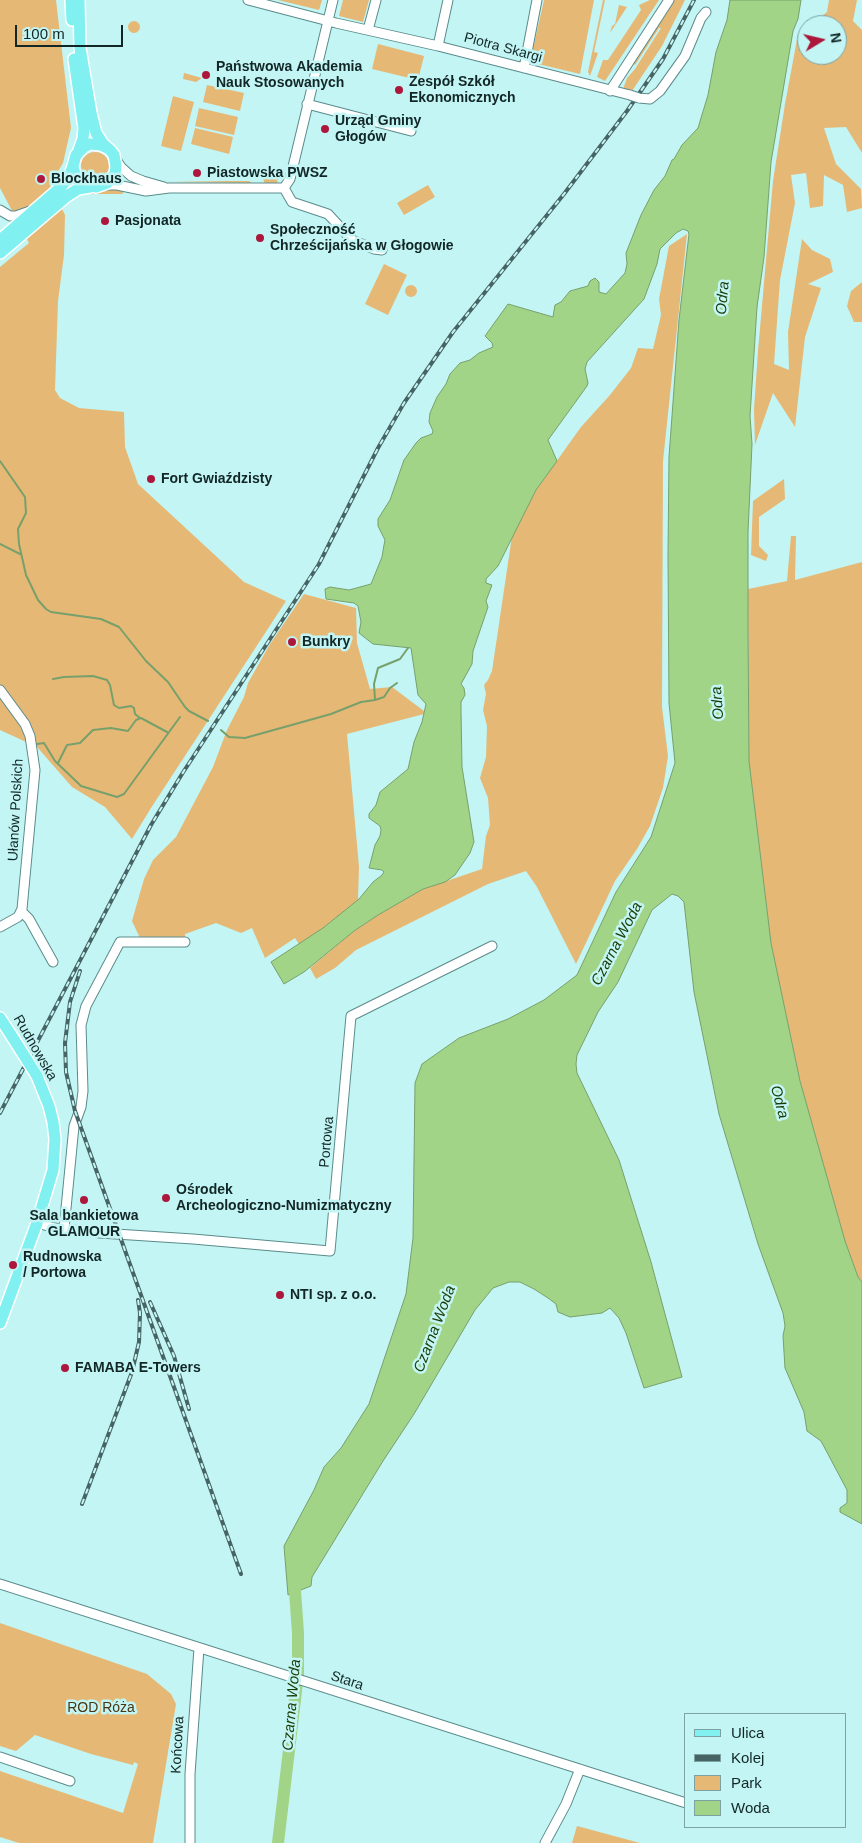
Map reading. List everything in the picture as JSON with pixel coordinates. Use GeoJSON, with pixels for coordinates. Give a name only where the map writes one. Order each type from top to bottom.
{"type":"FeatureCollection","features":[{"type":"Feature","properties":{"kind":"main road"},"geometry":{"type":"LineString","coordinates":[[71,0],[73,48],[84,128],[84,139],[80,150]]}},
{"type":"Feature","properties":{"kind":"main road"},"geometry":{"type":"LineString","coordinates":[[0,253],[68,196],[78,190],[103,185],[110,181],[115,174],[115,158],[96,133],[91,113],[80,48],[79,0]]}},
{"type":"Feature","properties":{"kind":"main road"},"geometry":{"type":"LineString","coordinates":[[0,240],[66,181],[76,154],[80,150],[90,144],[107,148]]}},
{"type":"Feature","properties":{"kind":"main road"},"geometry":{"type":"LineString","coordinates":[[73,166],[78,179],[90,187]]}},
{"type":"Feature","properties":{"kind":"main road","name":"Rudnowska"},"geometry":{"type":"LineString","coordinates":[[0,1018],[36,1076],[49,1106],[55,1138],[53,1170],[37,1223],[0,1324]]}},
{"type":"Feature","properties":{"kind":"street","name":"Piotra Skargi"},"geometry":{"type":"LineString","coordinates":[[248,0],[328,21],[438,46],[610,91],[651,99],[660,91],[686,54],[701,18],[706,12]]}},
{"type":"Feature","properties":{"kind":"street"},"geometry":{"type":"LineString","coordinates":[[284,188],[290,179],[333,0]]}},
{"type":"Feature","properties":{"kind":"street"},"geometry":{"type":"LineString","coordinates":[[368,30],[376,0]]}},
{"type":"Feature","properties":{"kind":"street"},"geometry":{"type":"LineString","coordinates":[[438,46],[448,0]]}},
{"type":"Feature","properties":{"kind":"street"},"geometry":{"type":"LineString","coordinates":[[524,68],[537,0]]}},
{"type":"Feature","properties":{"kind":"street"},"geometry":{"type":"LineString","coordinates":[[610,91],[669,0]]}},
{"type":"Feature","properties":{"kind":"street"},"geometry":{"type":"LineString","coordinates":[[308,104],[411,131]]}},
{"type":"Feature","properties":{"kind":"street"},"geometry":{"type":"LineString","coordinates":[[115,158],[131,176],[169,188]]}},
{"type":"Feature","properties":{"kind":"street"},"geometry":{"type":"LineString","coordinates":[[103,185],[117,185],[146,191],[169,188],[284,188]]}},
{"type":"Feature","properties":{"kind":"street"},"geometry":{"type":"LineString","coordinates":[[284,188],[292,202],[328,214],[352,240],[374,249],[382,250]]}},
{"type":"Feature","properties":{"kind":"street"},"geometry":{"type":"LineString","coordinates":[[0,210],[6,214],[16,216],[39,206]]}},
{"type":"Feature","properties":{"kind":"street","name":"Ułanów Polskich"},"geometry":{"type":"LineString","coordinates":[[0,690],[25,724],[30,736],[34,759],[35,770],[22,912]]}},
{"type":"Feature","properties":{"kind":"street"},"geometry":{"type":"LineString","coordinates":[[0,927],[22,912],[30,919],[53,962]]}},
{"type":"Feature","properties":{"kind":"street"},"geometry":{"type":"LineString","coordinates":[[64,1229],[74,1126],[81,1107],[82,1025],[86,1006],[120,942],[185,942]]}},
{"type":"Feature","properties":{"kind":"street","name":"Portowa"},"geometry":{"type":"LineString","coordinates":[[37,1223],[64,1229],[330,1252],[351,1016],[492,946]]}},
{"type":"Feature","properties":{"kind":"street","name":"Stara"},"geometry":{"type":"LineString","coordinates":[[0,1584],[289,1678],[684,1802]]}},
{"type":"Feature","properties":{"kind":"street","name":"Końcowa"},"geometry":{"type":"LineString","coordinates":[[190,1843],[190,1774],[199,1648]]}},
{"type":"Feature","properties":{"kind":"street"},"geometry":{"type":"LineString","coordinates":[[0,1757],[70,1781]]}},
{"type":"Feature","properties":{"kind":"street"},"geometry":{"type":"LineString","coordinates":[[544,1843],[566,1804],[580,1769]]}},
{"type":"Feature","properties":{"kind":"green space"},"geometry":{"type":"Polygon","coordinates":[[[0,0],[56,0],[71,128],[63,163],[50,185],[65,215],[64,255],[58,301],[55,390],[60,398],[79,408],[124,412],[125,447],[138,484],[244,582],[286,601],[132,839],[105,807],[72,787],[37,747],[0,730],[0,267],[29,243],[0,188],[0,0]]]}},
{"type":"Feature","properties":{"kind":"green space"},"geometry":{"type":"Polygon","coordinates":[[[278,0],[322,0],[319,10],[278,0]]]}},
{"type":"Feature","properties":{"kind":"green space"},"geometry":{"type":"Polygon","coordinates":[[[343,0],[369,0],[363,22],[339,16],[343,0]]]}},
{"type":"Feature","properties":{"kind":"green space"},"geometry":{"type":"Polygon","coordinates":[[[544,0],[594,0],[580,74],[530,62],[544,0]]]}},
{"type":"Feature","properties":{"kind":"green space"},"geometry":{"type":"Polygon","coordinates":[[[603,0],[605,0],[594,52],[598,53],[590,76],[588,72],[603,0]]]}},
{"type":"Feature","properties":{"kind":"green space"},"geometry":{"type":"Polygon","coordinates":[[[650,0],[659,0],[605,81],[597,77],[603,60],[608,60],[641,10],[639,5],[650,0]]]}},
{"type":"Feature","properties":{"kind":"green space"},"geometry":{"type":"Polygon","coordinates":[[[672,0],[685,0],[662,46],[632,91],[623,89],[627,78],[635,69],[661,28],[659,28],[635,65],[632,62],[672,0]]]}},
{"type":"Feature","properties":{"kind":"green space"},"geometry":{"type":"Polygon","coordinates":[[[829,0],[857,0],[853,21],[862,30],[862,153],[846,127],[824,128],[836,164],[861,189],[862,208],[847,212],[843,185],[824,175],[823,206],[810,208],[806,173],[791,175],[795,203],[780,280],[774,364],[789,370],[788,332],[802,239],[812,250],[830,259],[833,272],[808,284],[821,288],[805,337],[795,427],[773,393],[755,445],[754,409],[773,181],[797,39],[797,65],[847,65],[847,15],[823,15],[827,12],[829,0]]]}},
{"type":"Feature","properties":{"kind":"green space"},"geometry":{"type":"Polygon","coordinates":[[[619,5],[627,7],[610,33],[612,26],[615,24],[619,5]]]}},
{"type":"Feature","properties":{"kind":"green space"},"geometry":{"type":"Polygon","coordinates":[[[136,21],[139,22],[139,32],[132,33],[129,32],[128,25],[129,22],[136,21]]]}},
{"type":"Feature","properties":{"kind":"green space"},"geometry":{"type":"Polygon","coordinates":[[[378,44],[424,56],[418,80],[372,69],[378,44]]]}},
{"type":"Feature","properties":{"kind":"green space"},"geometry":{"type":"Polygon","coordinates":[[[184,73],[202,78],[196,82],[183,79],[184,73]]]}},
{"type":"Feature","properties":{"kind":"green space"},"geometry":{"type":"Polygon","coordinates":[[[207,85],[244,93],[240,111],[203,102],[207,85]]]}},
{"type":"Feature","properties":{"kind":"green space"},"geometry":{"type":"Polygon","coordinates":[[[173,96],[194,102],[181,151],[161,146],[173,96]]]}},
{"type":"Feature","properties":{"kind":"green space"},"geometry":{"type":"Polygon","coordinates":[[[199,108],[238,117],[234,135],[195,126],[199,108]]]}},
{"type":"Feature","properties":{"kind":"green space"},"geometry":{"type":"Polygon","coordinates":[[[195,128],[233,137],[229,154],[191,144],[195,128]]]}},
{"type":"Feature","properties":{"kind":"green space"},"geometry":{"type":"Polygon","coordinates":[[[95,152],[105,156],[109,166],[105,176],[95,180],[85,176],[81,166],[85,156],[95,152]]]}},
{"type":"Feature","properties":{"kind":"green space"},"geometry":{"type":"Polygon","coordinates":[[[235,168],[265,169],[278,176],[277,184],[265,184],[261,174],[252,169],[224,173],[235,168]]]}},
{"type":"Feature","properties":{"kind":"green space"},"geometry":{"type":"Polygon","coordinates":[[[249,181],[252,183],[167,182],[249,181]]]}},
{"type":"Feature","properties":{"kind":"green space"},"geometry":{"type":"Polygon","coordinates":[[[428,185],[435,197],[404,215],[397,203],[428,185]]]}},
{"type":"Feature","properties":{"kind":"green space"},"geometry":{"type":"Polygon","coordinates":[[[114,189],[124,192],[122,194],[80,194],[99,193],[114,189]]]}},
{"type":"Feature","properties":{"kind":"green space"},"geometry":{"type":"Polygon","coordinates":[[[687,234],[663,461],[662,707],[668,756],[663,788],[650,826],[615,881],[576,964],[537,887],[526,871],[488,884],[356,950],[335,968],[316,979],[310,968],[354,931],[378,915],[423,889],[482,869],[486,836],[490,825],[488,798],[480,778],[486,757],[487,726],[483,710],[486,694],[484,685],[492,671],[512,536],[536,490],[581,427],[631,368],[638,348],[653,349],[661,315],[659,299],[669,246],[687,234]]]}},
{"type":"Feature","properties":{"kind":"green space"},"geometry":{"type":"Polygon","coordinates":[[[384,264],[407,275],[388,315],[365,304],[384,264]]]}},
{"type":"Feature","properties":{"kind":"green space"},"geometry":{"type":"Polygon","coordinates":[[[862,282],[862,322],[854,322],[847,306],[851,291],[862,282]]]}},
{"type":"Feature","properties":{"kind":"green space"},"geometry":{"type":"Polygon","coordinates":[[[409,285],[413,285],[417,291],[413,297],[409,297],[405,293],[405,289],[409,285]]]}},
{"type":"Feature","properties":{"kind":"green space"},"geometry":{"type":"Polygon","coordinates":[[[784,479],[785,499],[759,517],[759,546],[768,555],[766,561],[751,555],[753,501],[784,479]]]}},
{"type":"Feature","properties":{"kind":"green space"},"geometry":{"type":"Polygon","coordinates":[[[791,536],[796,536],[795,580],[862,562],[862,1282],[858,1277],[845,1241],[800,1081],[771,943],[749,761],[748,589],[787,581],[791,536]]]}},
{"type":"Feature","properties":{"kind":"green space"},"geometry":{"type":"Polygon","coordinates":[[[304,594],[356,608],[357,643],[370,689],[392,687],[424,711],[424,714],[347,734],[359,867],[358,900],[323,928],[299,944],[295,938],[265,958],[252,928],[241,933],[216,923],[185,934],[185,937],[140,938],[132,921],[144,879],[153,860],[176,837],[213,767],[227,730],[244,697],[248,683],[270,644],[304,594]]]}},
{"type":"Feature","properties":{"kind":"green space","name":"ROD Róża"},"geometry":{"type":"Polygon","coordinates":[[[0,1623],[147,1674],[171,1694],[176,1704],[153,1843],[19,1843],[0,1837],[0,1771],[123,1813],[138,1764],[134,1762],[133,1765],[91,1754],[35,1735],[16,1751],[0,1746],[0,1623]]]}},
{"type":"Feature","properties":{"kind":"green space"},"geometry":{"type":"Polygon","coordinates":[[[577,1826],[640,1843],[572,1843],[577,1826]]]}},
{"type":"Feature","properties":{"kind":"water","name":"Odra"},"geometry":{"type":"Polygon","coordinates":[[[730,0],[801,0],[793,31],[771,162],[764,257],[757,307],[750,416],[752,444],[748,532],[749,761],[771,943],[800,1081],[845,1241],[858,1277],[862,1282],[862,1524],[840,1512],[840,1508],[847,1503],[847,1490],[821,1441],[807,1431],[804,1412],[785,1368],[783,1336],[785,1326],[783,1313],[758,1244],[719,1114],[694,992],[684,902],[678,896],[672,894],[652,910],[618,982],[598,1012],[577,1055],[576,1064],[577,1073],[619,1160],[651,1262],[682,1377],[644,1388],[626,1333],[619,1318],[610,1308],[602,1313],[570,1317],[558,1312],[556,1304],[548,1298],[520,1282],[509,1282],[493,1288],[475,1310],[414,1414],[312,1577],[311,1586],[288,1595],[284,1546],[324,1467],[341,1448],[369,1404],[406,1294],[413,1238],[415,1083],[422,1064],[459,1038],[508,1019],[544,1000],[577,975],[616,892],[651,837],[675,763],[669,703],[669,457],[679,320],[688,231],[683,229],[676,233],[660,249],[657,264],[644,299],[587,362],[585,369],[587,386],[548,440],[557,461],[536,490],[498,566],[486,579],[486,583],[492,585],[486,601],[488,607],[473,651],[472,664],[461,684],[465,695],[461,702],[462,767],[474,842],[470,853],[455,875],[445,882],[423,889],[378,915],[354,931],[304,972],[284,984],[271,962],[323,928],[359,899],[384,872],[369,868],[381,830],[380,826],[369,818],[369,814],[376,805],[380,792],[408,769],[426,704],[418,695],[411,648],[373,644],[359,633],[361,622],[358,606],[354,603],[326,599],[325,589],[330,587],[349,590],[371,584],[382,557],[385,540],[378,526],[378,519],[390,500],[404,460],[421,438],[432,434],[433,431],[429,422],[430,413],[450,374],[460,363],[470,360],[479,353],[493,347],[492,343],[485,336],[508,304],[553,317],[555,305],[561,302],[570,291],[588,286],[590,281],[595,278],[599,282],[599,292],[606,294],[625,273],[627,264],[626,253],[641,215],[654,190],[665,176],[672,160],[682,145],[698,128],[708,95],[716,52],[727,20],[730,0]]]}},
{"type":"Feature","properties":{"kind":"waterway"},"geometry":{"type":"LineString","coordinates":[[0,461],[25,497],[26,513],[18,529],[19,544],[26,575],[38,600],[51,612],[101,619],[119,627],[146,661],[168,682],[185,707],[208,721]]}},
{"type":"Feature","properties":{"kind":"waterway"},"geometry":{"type":"LineString","coordinates":[[0,544],[20,554]]}},
{"type":"Feature","properties":{"kind":"waterway"},"geometry":{"type":"LineString","coordinates":[[221,730],[229,737],[245,738],[331,714],[361,702],[375,700],[374,684],[378,668],[400,659],[408,648]]}},
{"type":"Feature","properties":{"kind":"waterway"},"geometry":{"type":"LineString","coordinates":[[53,679],[93,676],[107,680],[110,685],[114,705],[119,708],[131,706],[134,708],[135,714],[140,718]]}},
{"type":"Feature","properties":{"kind":"waterway"},"geometry":{"type":"LineString","coordinates":[[375,700],[384,697],[390,688],[397,683]]}},
{"type":"Feature","properties":{"kind":"waterway"},"geometry":{"type":"LineString","coordinates":[[37,744],[44,743],[55,761],[81,786],[117,797],[124,794],[180,717]]}},
{"type":"Feature","properties":{"kind":"waterway"},"geometry":{"type":"LineString","coordinates":[[58,763],[67,745],[80,743],[93,730],[111,728],[128,731],[136,720],[141,718],[167,732]]}},
{"type":"Feature","properties":{"kind":"waterway","name":"Czarna Woda"},"geometry":{"type":"LineString","coordinates":[[278,1843],[298,1674],[298,1633],[294,1577]]}},
{"type":"Feature","properties":{"kind":"railway"},"geometry":{"type":"LineString","coordinates":[[0,1113],[151,825],[182,774],[319,564],[378,448],[404,403],[453,332],[564,194],[627,111],[663,59],[694,0]]}},
{"type":"Feature","properties":{"kind":"railway"},"geometry":{"type":"LineString","coordinates":[[80,971],[70,1002],[65,1043],[66,1072],[75,1111],[241,1574]]}},
{"type":"Feature","properties":{"kind":"railway"},"geometry":{"type":"LineString","coordinates":[[82,1504],[132,1372],[139,1342],[140,1313],[138,1300]]}},
{"type":"Feature","properties":{"kind":"railway"},"geometry":{"type":"LineString","coordinates":[[150,1302],[174,1356],[189,1409]]}},
{"type":"Feature","properties":{"kind":"place","name":"Państwowa Akademia Nauk Stosowanych"},"geometry":{"type":"Point","coordinates":[206,75]}},
{"type":"Feature","properties":{"kind":"place","name":"Zespół Szkół Ekonomicznych"},"geometry":{"type":"Point","coordinates":[399,90]}},
{"type":"Feature","properties":{"kind":"place","name":"Urząd Gminy Głogów"},"geometry":{"type":"Point","coordinates":[325,129]}},
{"type":"Feature","properties":{"kind":"place","name":"Piastowska PWSZ"},"geometry":{"type":"Point","coordinates":[197,173]}},
{"type":"Feature","properties":{"kind":"place","name":"Blockhaus"},"geometry":{"type":"Point","coordinates":[41,179]}},
{"type":"Feature","properties":{"kind":"place","name":"Pasjonata"},"geometry":{"type":"Point","coordinates":[105,221]}},
{"type":"Feature","properties":{"kind":"place","name":"Społeczność Chrześcijańska w Głogowie"},"geometry":{"type":"Point","coordinates":[260,238]}},
{"type":"Feature","properties":{"kind":"place","name":"Fort Gwiaździsty"},"geometry":{"type":"Point","coordinates":[151,479]}},
{"type":"Feature","properties":{"kind":"place","name":"Bunkry"},"geometry":{"type":"Point","coordinates":[292,642]}},
{"type":"Feature","properties":{"kind":"place","name":"Ośrodek Archeologiczno-Numizmatyczny"},"geometry":{"type":"Point","coordinates":[166,1198]}},
{"type":"Feature","properties":{"kind":"place","name":"Sala bankietowa GLAMOUR"},"geometry":{"type":"Point","coordinates":[84,1200]}},
{"type":"Feature","properties":{"kind":"place","name":"Rudnowska / Portowa"},"geometry":{"type":"Point","coordinates":[13,1265]}},
{"type":"Feature","properties":{"kind":"place","name":"NTI sp. z o.o."},"geometry":{"type":"Point","coordinates":[280,1295]}},
{"type":"Feature","properties":{"kind":"place","name":"FAMABA E-Towers"},"geometry":{"type":"Point","coordinates":[65,1368]}}]}
